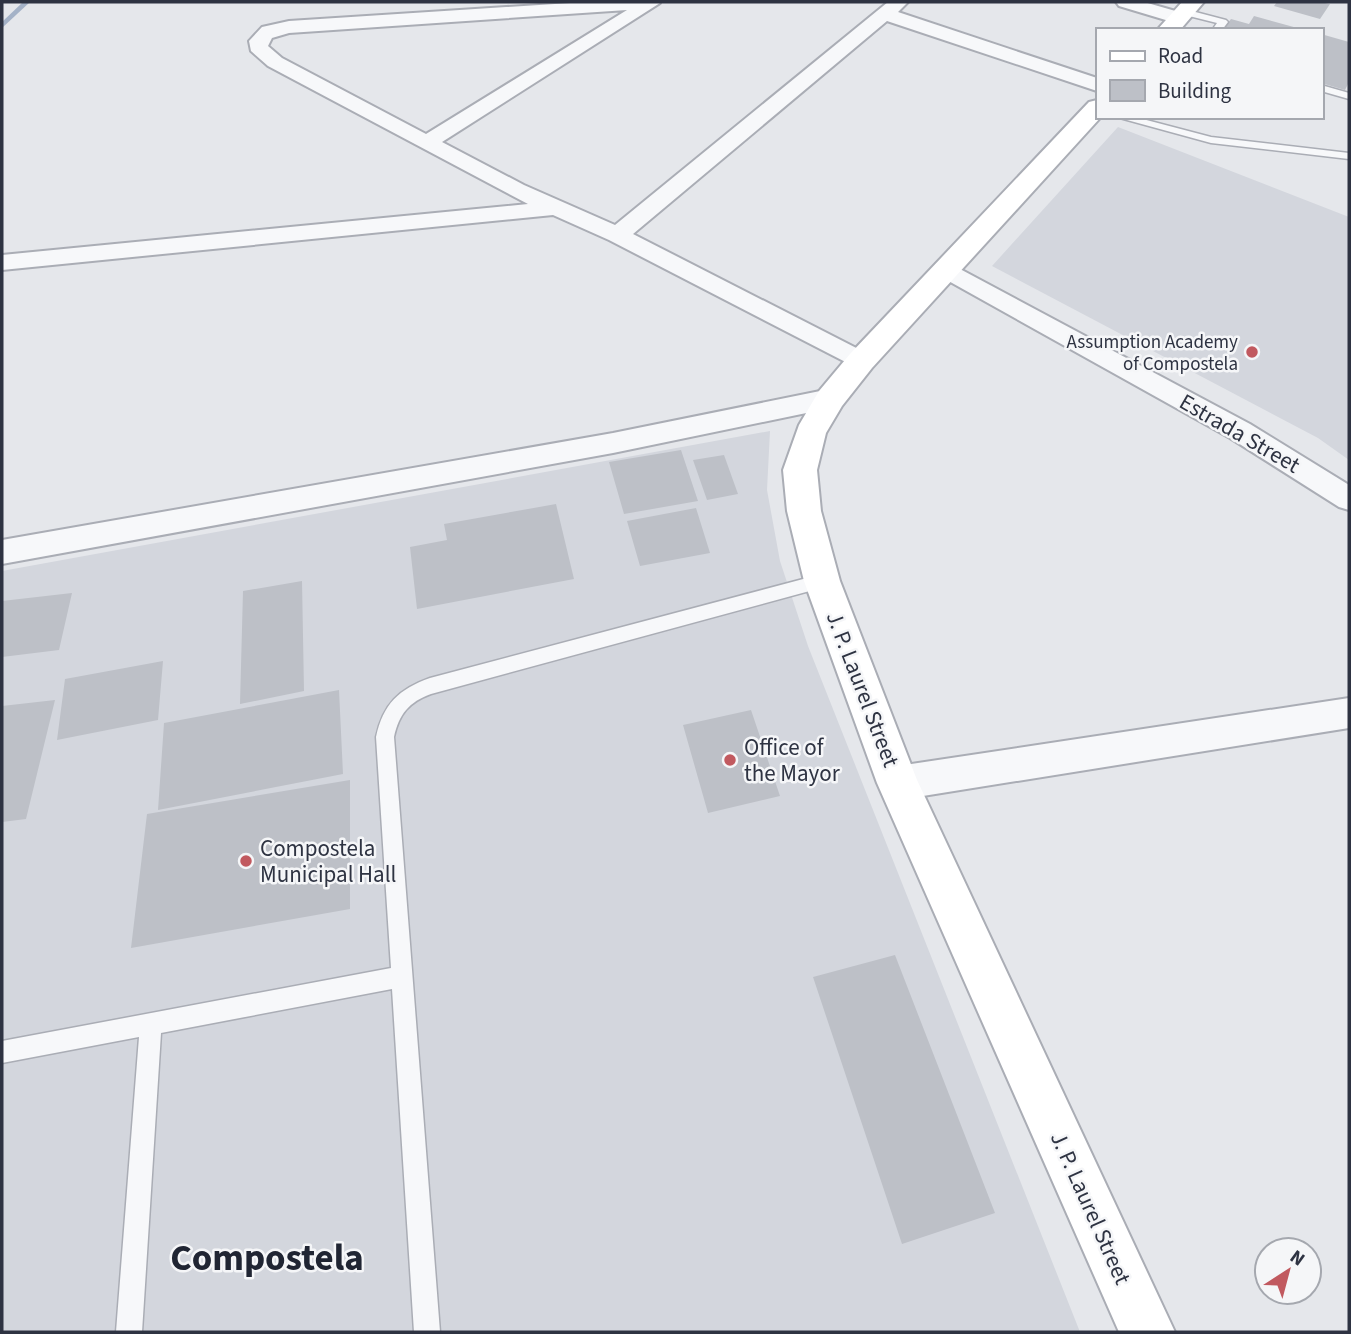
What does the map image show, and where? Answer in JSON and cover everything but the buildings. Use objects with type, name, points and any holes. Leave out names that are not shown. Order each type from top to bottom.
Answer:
[{"type":"street","points":[[427,142],[652,2]]},
{"type":"street","points":[[652,2],[289,27],[261,36],[258,47],[275,62],[427,142],[555,208],[617,235],[861,361]]},
{"type":"street","points":[[1125,2],[1181,15]]},
{"type":"street","points":[[617,235],[892,8],[1096,103]]},
{"type":"street","name":"J. P. Laurel Street","points":[[1096,112],[945,269],[861,361],[830,399],[810,433],[800,470],[804,511],[822,581],[898,783],[1147,1332]]},
{"type":"street","points":[[2,263],[555,208]]},
{"type":"street","name":"Estrada Street","points":[[945,269],[1240,431],[1349,499]]},
{"type":"street","points":[[2,552],[613,443],[830,399]]},
{"type":"street","points":[[898,783],[1349,713]]},
{"type":"lane","points":[[1181,15],[1223,22],[1218,28]]},
{"type":"lane","points":[[1323,89],[1349,96]]},
{"type":"lane","points":[[1144,119],[1212,140],[1349,156]]},
{"type":"lane","points":[[427,1332],[384,737],[388,720],[398,702],[430,686],[822,581]]},
{"type":"lane","points":[[2,1052],[401,977]]},
{"type":"lane","points":[[129,1332],[151,1024]]},
{"type":"shaded area","name":"Assumption Academy of Compostela","points":[[1118,127],[1349,217],[1349,460],[1318,438],[992,266]]},
{"type":"shaded area","points":[[770,431],[767,490],[780,561],[808,646],[1080,1332],[2,1332],[2,571]]},
{"type":"waterway","points":[[2,26],[27,2]]},
{"type":"place","name":"Assumption Academy of Compostela","points":[[1252,352]]},
{"type":"place","name":"Office of the Mayor","points":[[730,760]]},
{"type":"place","name":"Compostela Municipal Hall","points":[[246,861]]},
{"type":"district","name":"Compostela","points":[[267,1257]]}]
